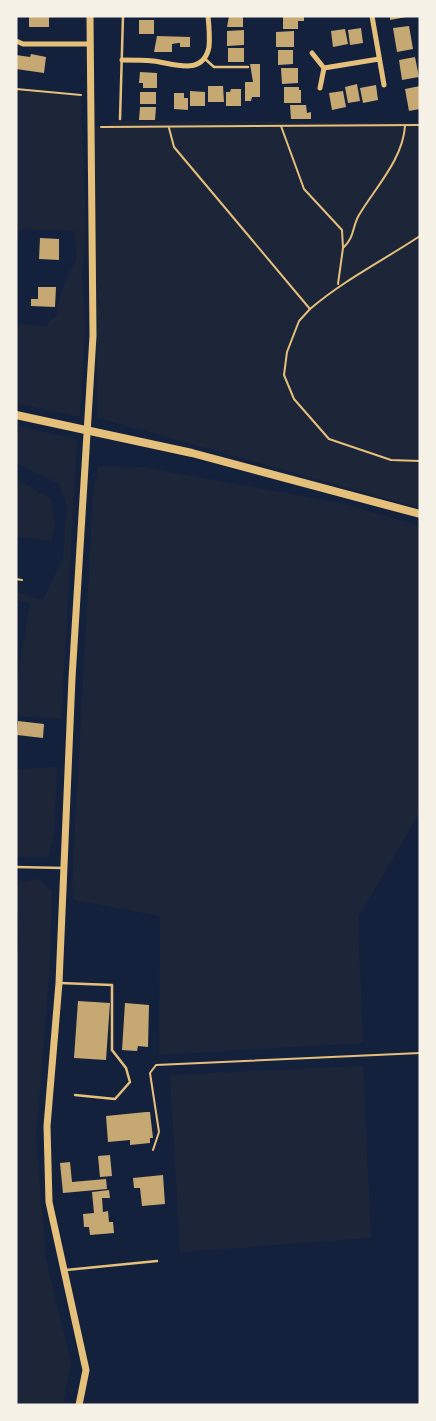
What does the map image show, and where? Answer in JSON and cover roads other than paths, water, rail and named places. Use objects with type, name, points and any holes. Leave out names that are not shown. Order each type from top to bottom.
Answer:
[{"type":"main road","points":[[79,1405],[86,1370],[49,1202],[48,1145],[94,294],[90,16]]},
{"type":"main road","points":[[16,415],[192,453],[420,514]]},
{"type":"street","points":[[122,60],[153,61],[192,67],[204,58],[209,48],[208,16]]},
{"type":"street","points":[[372,16],[384,85]]},
{"type":"street","points":[[16,41],[23,44],[90,44]]},
{"type":"street","points":[[312,53],[324,68],[320,88]]},
{"type":"street","points":[[324,68],[379,59]]},
{"type":"lane","points":[[120,118],[123,16]]},
{"type":"lane","points":[[204,58],[214,67],[248,67]]},
{"type":"lane","points":[[16,867],[63,868]]},
{"type":"lane","points":[[58,983],[112,985],[112,1050],[126,1068],[130,1082],[115,1099],[75,1095]]},
{"type":"lane","points":[[64,1270],[157,1261]]}]
